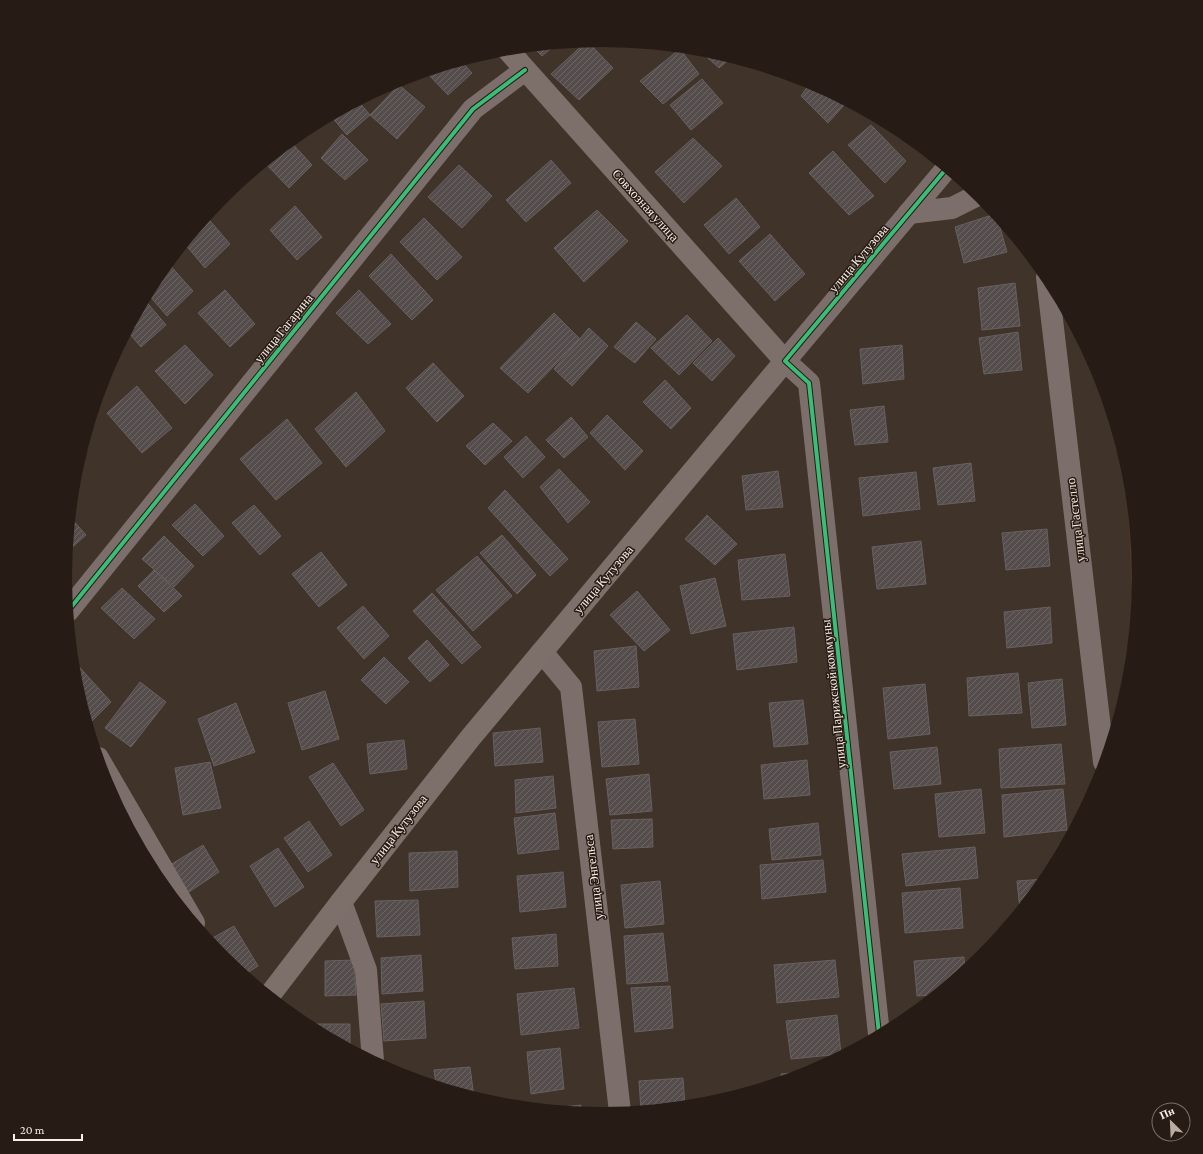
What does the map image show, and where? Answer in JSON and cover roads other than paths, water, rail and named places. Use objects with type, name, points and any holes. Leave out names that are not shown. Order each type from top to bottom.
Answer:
[{"type":"main road","name":"Совхозная улица","points":[[512,55],[785,361]]},
{"type":"main road","name":"улица Кутузова","points":[[272,992],[341,902],[471,738],[785,361]]},
{"type":"street","name":"улица Гагарина","points":[[73,605],[473,109],[525,70]]},
{"type":"street","name":"улица Кутузова","points":[[785,361],[943,173]]},
{"type":"street","points":[[909,213],[952,208],[972,198]]},
{"type":"street","name":"улица Гастелло","points":[[1049,294],[1102,749]]},
{"type":"street","name":"улица Парижской коммуны","points":[[785,361],[809,383],[879,1028]]},
{"type":"street","name":"улица Энгельса","points":[[542,652],[571,687],[619,1106]]},
{"type":"street","points":[[116,789],[179,896]]},
{"type":"street","points":[[341,902],[366,970],[373,1055]]}]
